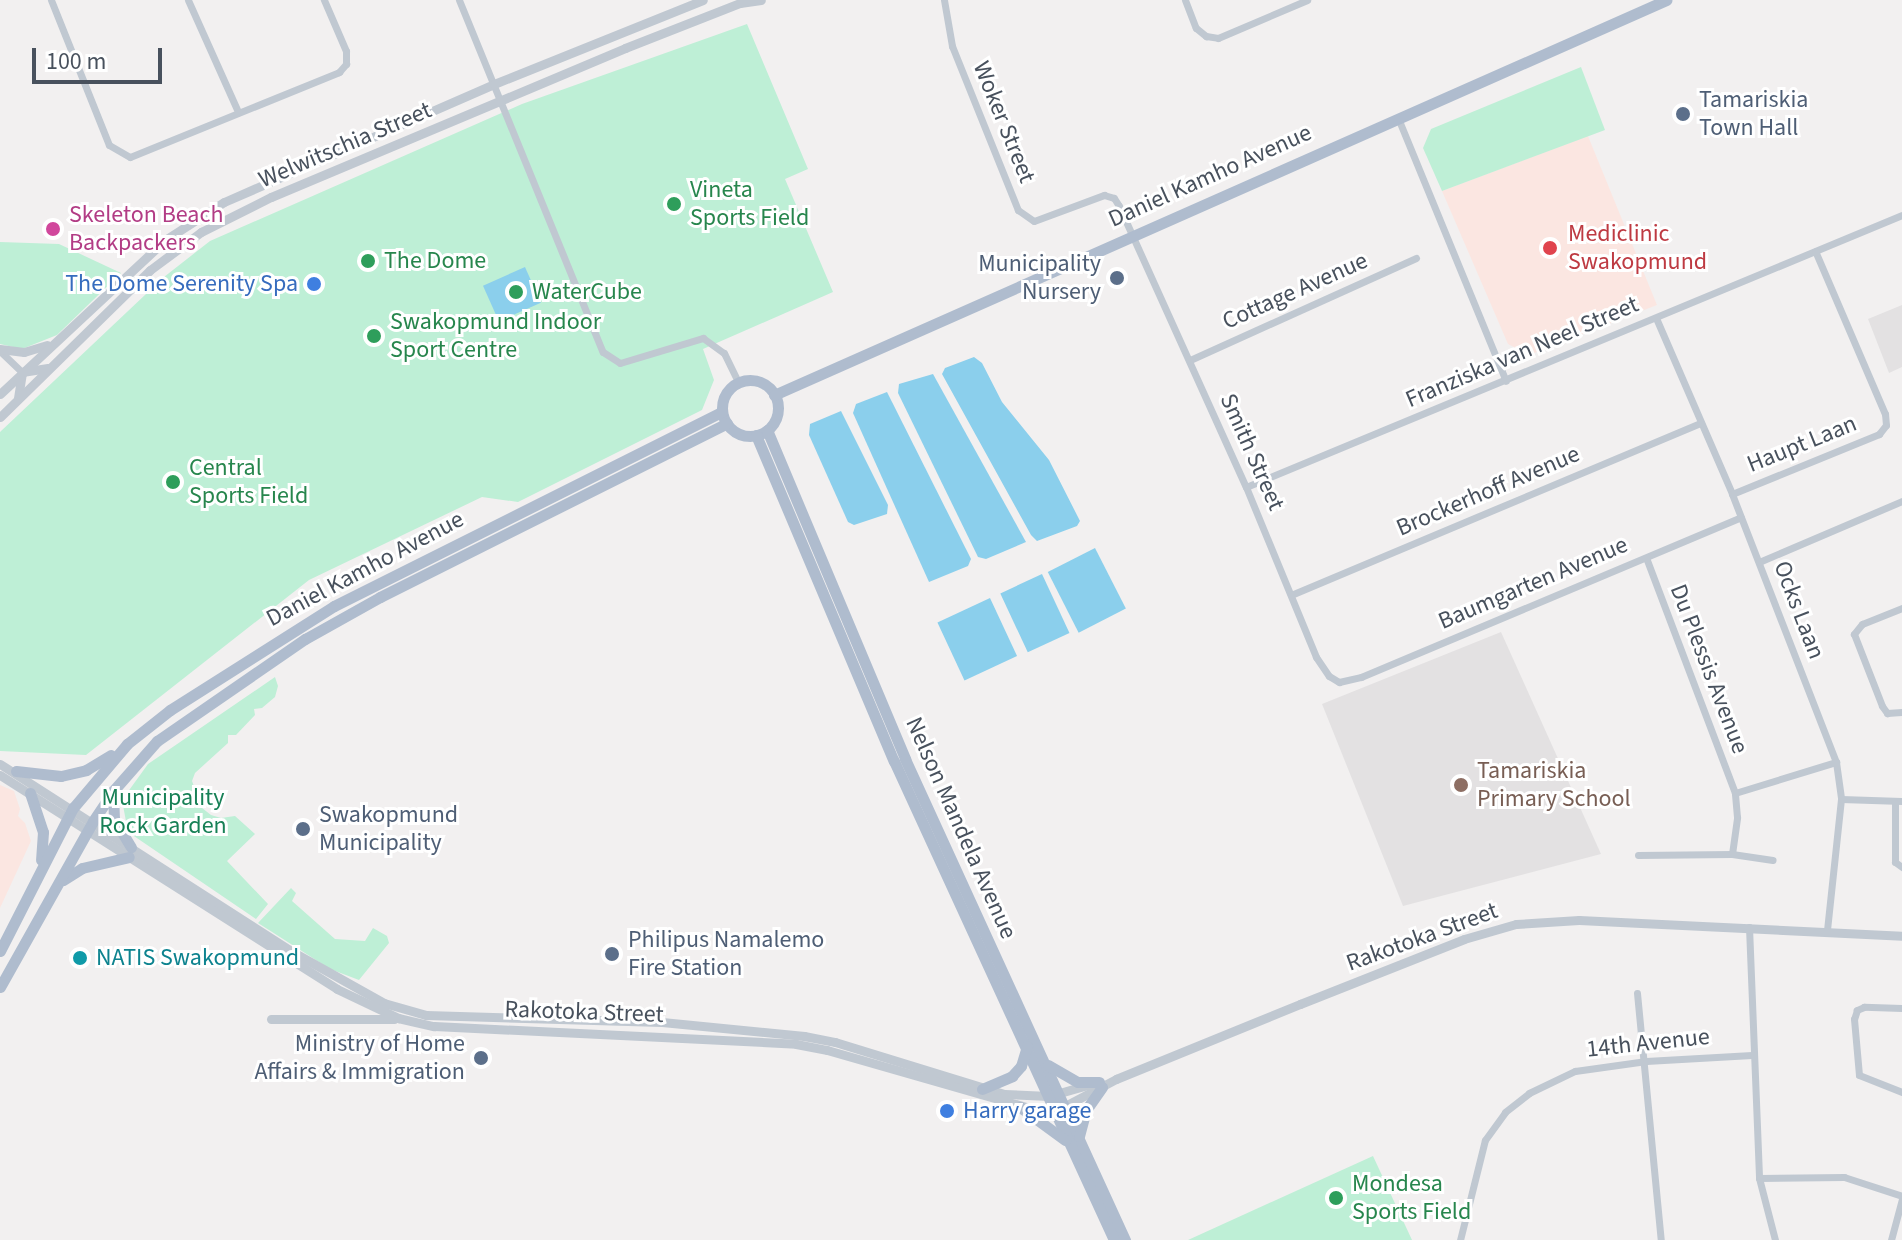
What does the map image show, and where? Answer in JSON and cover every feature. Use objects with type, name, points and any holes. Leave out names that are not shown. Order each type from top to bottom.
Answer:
[{"type":"main road","name":"Daniel Kamho Avenue","points":[[774,395],[1133,233],[1666,0]]},
{"type":"main road","points":[[757,381],[774,395],[777,414],[761,433],[739,434],[724,417],[725,396],[738,382],[757,381]]},
{"type":"main road","name":"Daniel Kamho Avenue","points":[[0,951],[70,813],[127,744],[170,710],[334,606],[724,417]]},
{"type":"main road","name":"Daniel Kamho Avenue","points":[[0,987],[90,826],[113,791],[157,741],[305,639],[458,555],[724,417]]},
{"type":"main road","name":"Nelson Mandela Avenue","points":[[761,433],[894,761],[1027,1046],[1054,1094]]},
{"type":"main road","name":"Nelson Mandela Avenue","points":[[761,433],[905,759],[1045,1062],[1074,1149],[1114,1240]]},
{"type":"main road","points":[[16,771],[40,776],[73,773],[96,765],[127,744]]},
{"type":"main road","points":[[60,882],[82,868],[130,852],[114,819],[113,791]]},
{"type":"main road","points":[[30,793],[44,842],[37,880]]},
{"type":"main road","points":[[982,1089],[1012,1076],[1021,1066],[1027,1046]]},
{"type":"main road","points":[[1045,1062],[1068,1079],[1101,1084],[1086,1110],[1079,1136]]},
{"type":"main road","points":[[1020,1107],[1056,1131],[1074,1149]]},
{"type":"main road","name":"Nelson Mandela Avenue","points":[[1059,1107],[1079,1136],[1125,1240]]},
{"type":"street","points":[[51,0],[109,145],[119,154],[130,157],[339,72],[346,64],[346,51],[324,0]]},
{"type":"street","points":[[188,0],[238,112]]},
{"type":"street","points":[[459,0],[603,352],[620,363],[703,338],[724,353],[738,382]]},
{"type":"street","name":"Welwitschia Street","points":[[0,394],[143,259],[193,220],[265,182],[494,84],[703,0]]},
{"type":"street","name":"Welwitschia Street","points":[[0,417],[150,270],[201,232],[271,197],[625,48],[740,3],[761,0]]},
{"type":"street","name":"Woker Street","points":[[944,0],[952,46],[1018,210],[1034,221],[1043,221],[1109,195],[1119,206],[1133,233]]},
{"type":"street","points":[[1185,0],[1196,28],[1206,36],[1218,38],[1307,0]]},
{"type":"street","points":[[1398,118],[1506,381]]},
{"type":"street","name":"Franziska van Neel Street","points":[[1246,487],[1902,215]]},
{"type":"street","name":"Smith Street","points":[[1133,233],[1246,487],[1316,657],[1329,676],[1339,682]]},
{"type":"street","name":"Haupt Laan","points":[[1732,494],[1879,434],[1886,425],[1885,414],[1815,251]]},
{"type":"street","name":"Cottage Avenue","points":[[1190,360],[1416,258]]},
{"type":"street","name":"Ocks Laan","points":[[1656,318],[1732,494],[1836,762],[1841,799],[1827,931]]},
{"type":"street","points":[[0,350],[24,352],[58,338]]},
{"type":"street","points":[[0,350],[22,372]]},
{"type":"street","points":[[22,372],[48,368]]},
{"type":"street","points":[[17,401],[22,372]]},
{"type":"street","name":"Brockerhoff Avenue","points":[[1291,595],[1700,423]]},
{"type":"street","points":[[1759,562],[1902,501]]},
{"type":"street","name":"Baumgarten Avenue","points":[[1339,682],[1361,677],[1741,517]]},
{"type":"street","name":"Du Plessis Avenue","points":[[1646,558],[1735,793],[1736,838],[1732,854]]},
{"type":"street","points":[[1902,608],[1862,624],[1854,634],[1882,706],[1887,713],[1902,712]]},
{"type":"street","name":"Du Plessis Avenue","points":[[1735,793],[1836,762]]},
{"type":"street","points":[[0,764],[16,771],[70,813]]},
{"type":"street","points":[[0,775],[70,813]]},
{"type":"street","points":[[1841,799],[1898,802],[1895,862],[1902,867]]},
{"type":"street","name":"Rakotoka Street","points":[[70,813],[327,983],[398,1018],[434,1026],[781,1042],[827,1050],[1020,1107],[1059,1107],[1101,1084]]},
{"type":"street","name":"Rakotoka Street","points":[[130,852],[291,951],[384,1003],[436,1016],[662,1022],[804,1036],[835,1042],[982,1089],[1054,1094],[1116,1079],[1464,939],[1505,926],[1579,920],[1902,936]]},
{"type":"street","points":[[1638,855],[1732,854],[1773,860]]},
{"type":"street","points":[[1749,927],[1759,1178],[1775,1240]]},
{"type":"street","points":[[1637,993],[1661,1240]]},
{"type":"street","points":[[1902,1008],[1864,1007],[1857,1010],[1854,1019],[1859,1075],[1902,1092]]},
{"type":"street","points":[[271,1019],[398,1018]]},
{"type":"street","name":"14th Avenue","points":[[1463,1240],[1485,1140],[1505,1112],[1529,1093],[1575,1071],[1646,1061],[1752,1055]]},
{"type":"street","points":[[1759,1178],[1844,1177],[1902,1198],[1891,1240]]},
{"type":"shaded area","name":"Mediclinic Swakopmund","points":[[1588,136],[1657,305],[1529,355],[1508,344],[1442,191]]},
{"type":"shaded area","points":[[1902,305],[1902,367],[1889,373],[1868,319]]},
{"type":"shaded area","name":"Tamariskia Primary School","points":[[1501,632],[1601,854],[1403,906],[1322,704]]},
{"type":"shaded area","points":[[0,785],[14,791],[20,809],[18,816],[25,823],[31,841],[0,908]]},
{"type":"green space","points":[[747,24],[808,169],[785,179],[833,292],[703,349],[714,380],[702,410],[518,502],[482,497],[309,580],[86,755],[0,751],[0,432],[164,277],[210,241],[522,104]]},
{"type":"green space","points":[[1581,67],[1605,130],[1442,191],[1423,148],[1431,129]]},
{"type":"green space","points":[[0,242],[59,244],[121,273],[57,335],[22,349],[0,344]]},
{"type":"green space","name":"Municipality Rock Garden","points":[[275,677],[278,686],[275,697],[262,708],[254,709],[255,715],[236,735],[228,735],[228,743],[195,773],[192,781],[202,808],[221,818],[235,816],[255,834],[227,861],[268,904],[256,919],[128,832],[122,800],[148,764]]},
{"type":"green space","points":[[291,888],[296,893],[292,901],[335,939],[365,941],[373,928],[387,936],[389,943],[359,980],[330,969],[258,923]]},
{"type":"green space","name":"Mondesa Sports Field","points":[[1373,1156],[1412,1240],[1188,1240]]},
{"type":"water","points":[[525,267],[541,303],[499,321],[483,286]]},
{"type":"water","points":[[974,357],[982,363],[1002,402],[1049,460],[1080,521],[1077,526],[1037,541],[1031,535],[942,374],[945,368]]},
{"type":"water","points":[[933,374],[1026,542],[986,559],[978,557],[898,393],[899,384]]},
{"type":"water","points":[[887,392],[971,559],[968,566],[929,582],[853,413],[856,404]]},
{"type":"water","points":[[841,411],[888,505],[887,514],[854,525],[848,522],[809,435],[810,424]]},
{"type":"water","points":[[1095,548],[1126,609],[1079,633],[1048,572]]},
{"type":"water","points":[[1042,574],[1069,633],[1028,652],[1000,593]]},
{"type":"water","points":[[990,598],[1017,656],[964,681],[937,623]]},
{"type":"place","name":"Tamariskia Town Hall","points":[[1683,114]]},
{"type":"place","name":"Vineta Sports Field","points":[[674,204]]},
{"type":"place","name":"Skeleton Beach Backpackers","points":[[53,229]]},
{"type":"place","name":"Mediclinic Swakopmund","points":[[1550,248]]},
{"type":"place","name":"The Dome","points":[[368,261]]},
{"type":"place","name":"Municipality Nursery","points":[[1117,278]]},
{"type":"place","name":"The Dome Serenity Spa","points":[[314,284]]},
{"type":"place","name":"WaterCube","points":[[516,292]]},
{"type":"place","name":"Swakopmund Indoor Sport Centre","points":[[374,336]]},
{"type":"place","name":"Central Sports Field","points":[[173,482]]},
{"type":"place","name":"Tamariskia Primary School","points":[[1461,785]]},
{"type":"place","name":"Swakopmund Municipality","points":[[303,829]]},
{"type":"place","name":"Philipus Namalemo Fire Station","points":[[612,954]]},
{"type":"place","name":"NATIS Swakopmund","points":[[80,958]]},
{"type":"place","name":"Ministry of Home Affairs & Immigration","points":[[481,1058]]},
{"type":"place","name":"Harry garage","points":[[947,1111]]},
{"type":"place","name":"Mondesa Sports Field","points":[[1336,1198]]}]
